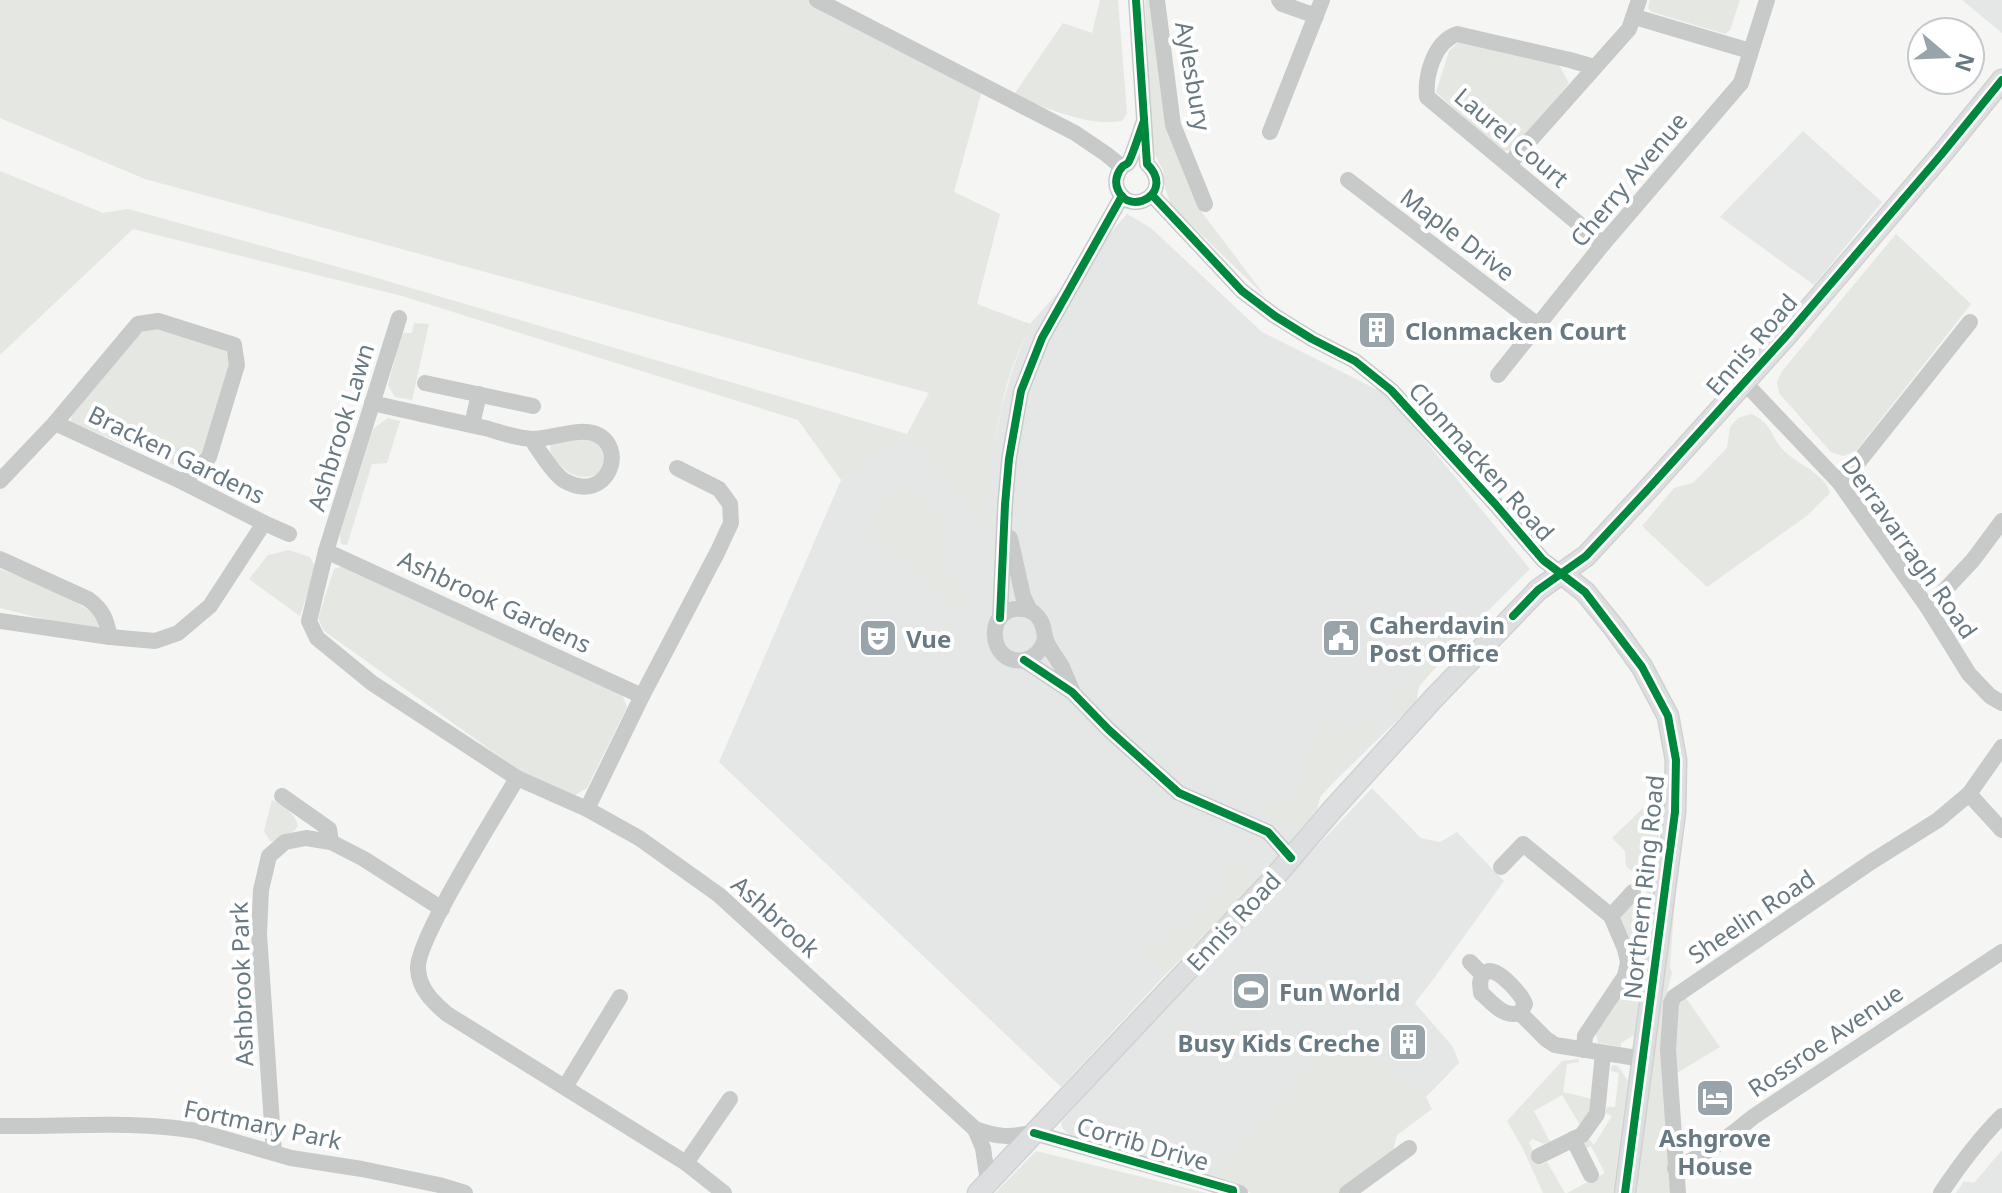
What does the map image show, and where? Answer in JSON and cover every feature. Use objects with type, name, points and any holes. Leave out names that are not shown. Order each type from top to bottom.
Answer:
[{"type":"main road","name":"Ennis Road","points":[[983,1187],[1291,858],[1434,698],[1538,590],[1586,556],[1745,383],[2002,80]]},
{"type":"main road","name":"Northern Ring Road","points":[[1561,573],[1585,592],[1642,667],[1668,716],[1676,760],[1675,812],[1625,1193]]},
{"type":"street","points":[[817,0],[1075,133],[1125,165],[1138,161],[1147,164],[1154,170],[1156,187],[1147,200],[1134,202],[1122,196],[1116,182],[1117,174],[1125,165],[1144,121]]},
{"type":"street","points":[[1136,0],[1147,164]]},
{"type":"street","name":"Aylesbury","points":[[1157,0],[1173,125],[1205,204]]},
{"type":"street","points":[[1270,132],[1319,8],[1282,4],[1279,0]]},
{"type":"street","name":"Cherry Avenue","points":[[1498,375],[1603,244],[1741,83],[1767,0]]},
{"type":"street","points":[[1509,164],[1629,29],[1637,8],[1750,51]]},
{"type":"street","name":"Laurel Court","points":[[1594,67],[1457,34],[1442,43],[1426,84],[1427,97],[1603,244]]},
{"type":"street","points":[[1570,60],[1576,88]]},
{"type":"street","name":"Maple Drive","points":[[1348,180],[1539,326]]},
{"type":"street","name":"Clonmacken Road","points":[[1152,195],[1242,291],[1287,324],[1355,361],[1391,390],[1543,560],[1561,573]]},
{"type":"street","points":[[1000,618],[1005,505],[1012,437],[1021,391],[1042,338],[1122,196]]},
{"type":"street","name":"Ashbrook Lawn","points":[[326,551],[399,318]]},
{"type":"street","points":[[55,423],[138,324],[158,321],[234,345],[237,365],[209,457],[183,482]]},
{"type":"street","points":[[1839,482],[1970,322]]},
{"type":"street","points":[[425,383],[533,406]]},
{"type":"street","name":"Derravarragh Road","points":[[1745,383],[1839,482],[1928,608],[1969,674],[1990,696],[2002,703]]},
{"type":"street","points":[[472,425],[479,394]]},
{"type":"street","points":[[372,403],[531,439],[588,432],[599,435],[609,445],[611,467],[606,477],[595,486],[580,487],[563,480],[531,439]]},
{"type":"street","name":"Bracken Gardens","points":[[0,481],[55,423],[289,534]]},
{"type":"street","points":[[587,809],[731,523],[730,504],[719,489],[677,468]]},
{"type":"street","points":[[1005,505],[1019,581],[1030,611]]},
{"type":"street","points":[[1928,608],[1973,560],[2002,521]]},
{"type":"street","name":"Bracken Gardens","points":[[0,621],[155,641],[178,633],[210,606],[264,523]]},
{"type":"street","name":"Ashbrook Gardens","points":[[326,551],[642,696]]},
{"type":"street","name":"Ashbrook","points":[[326,551],[309,621],[317,638],[372,683],[517,778],[587,809],[639,838],[719,895],[975,1129]]},
{"type":"street","points":[[0,559],[88,599],[99,607],[110,637]]},
{"type":"street","points":[[1072,692],[1062,667],[1045,639],[1044,625],[1040,619],[1030,611],[1018,608],[1000,618],[994,629],[994,637],[996,645],[1007,657],[1024,660],[1072,692],[1179,793],[1268,832],[1291,858]]},
{"type":"street","points":[[1024,660],[1038,652],[1045,639]]},
{"type":"street","name":"Sheelin Road","points":[[1678,1193],[1668,1050],[1674,997],[1871,862],[1938,820],[1969,794],[2002,747]]},
{"type":"street","points":[[517,778],[419,955],[417,969],[426,993],[447,1014],[686,1163],[724,1193]]},
{"type":"street","points":[[1969,794],[2002,830]]},
{"type":"street","points":[[282,796],[329,829],[331,842]]},
{"type":"street","points":[[304,812],[306,838],[331,842],[364,859],[442,909]]},
{"type":"street","name":"Ashbrook Park","points":[[274,1153],[259,934],[261,890],[269,856],[285,842],[306,838]]},
{"type":"street","points":[[1501,867],[1523,844],[1611,916],[1628,962],[1625,976],[1585,1036],[1584,1050]]},
{"type":"street","points":[[1611,916],[1633,892]]},
{"type":"street","name":"Rossroe Avenue","points":[[1675,1168],[1691,1162],[1753,1117],[2002,952]]},
{"type":"street","points":[[1476,968],[1498,973],[1522,996],[1525,1004],[1520,1013],[1512,1015],[1503,1012],[1481,993],[1476,968]]},
{"type":"street","points":[[565,1087],[620,997]]},
{"type":"street","points":[[1520,1013],[1546,1039],[1566,1048],[1643,1059]]},
{"type":"street","points":[[1539,1156],[1582,1135],[1597,1114],[1603,1053]]},
{"type":"street","points":[[686,1163],[730,1099]]},
{"type":"street","points":[[1941,1193],[1968,1155],[2002,1116]]},
{"type":"street","name":"Fortmary Park","points":[[0,1126],[181,1128],[274,1153],[431,1183],[465,1193]]},
{"type":"street","points":[[975,1129],[1008,1138],[1034,1133]]},
{"type":"street","points":[[975,1129],[983,1148],[983,1187]]},
{"type":"street","name":"Corrib Drive","points":[[1034,1133],[1235,1192]]},
{"type":"street","points":[[1573,1139],[1591,1175]]},
{"type":"street","points":[[1347,1193],[1409,1148]]},
{"type":"shaded area","points":[[0,0],[816,0],[981,94],[954,192],[1000,214],[977,304],[1030,324],[1011,371],[1001,408],[985,524],[907,434],[929,393],[145,179],[0,118]]},
{"type":"shaded area","points":[[1100,0],[1118,0],[1127,113],[1122,121],[1081,119],[1013,96],[1063,23],[1092,33]]},
{"type":"shaded area","points":[[1145,0],[1151,0],[1168,126],[1200,210],[1266,297],[1171,205],[1163,170],[1151,148]]},
{"type":"shaded area","points":[[1650,0],[1740,0],[1730,30],[1725,34],[1652,12],[1648,8]]},
{"type":"shaded area","points":[[1962,0],[2002,0],[2002,33],[1986,20],[1986,16],[1981,16]]},
{"type":"shaded area","points":[[1459,42],[1559,65],[1569,83],[1514,150],[1501,151],[1436,92],[1449,51]]},
{"type":"shaded area","points":[[1803,131],[1882,202],[1814,285],[1720,217]]},
{"type":"shaded area","points":[[0,171],[103,213],[128,209],[360,273],[907,434],[841,480],[798,420],[402,296],[133,229],[0,355]]},
{"type":"shaded area","points":[[1127,214],[1151,228],[1262,332],[1382,392],[1530,569],[1419,686],[1416,702],[1320,797],[1317,809],[1269,867],[1061,1087],[719,762],[841,480],[907,434],[985,523],[991,461],[1001,409],[1030,324]]},
{"type":"shaded area","points":[[1896,234],[1971,304],[1856,451],[1843,456],[1831,452],[1779,393],[1777,382],[1782,371]]},
{"type":"shaded area","points":[[414,323],[429,324],[412,400],[395,397],[388,385],[402,333],[412,333]]},
{"type":"shaded area","points":[[152,328],[225,349],[231,364],[202,452],[182,468],[71,422],[72,409],[140,332]]},
{"type":"shaded area","points":[[1751,414],[1766,424],[1786,452],[1827,485],[1830,493],[1808,515],[1707,587],[1642,526],[1674,488],[1693,483],[1727,448],[1730,427],[1738,418]]},
{"type":"shaded area","points":[[388,418],[400,421],[387,463],[372,464],[347,545],[341,544],[340,534],[373,429]]},
{"type":"shaded area","points":[[576,438],[598,439],[606,456],[601,473],[584,477],[572,474],[550,454],[551,443]]},
{"type":"shaded area","points":[[902,488],[924,498],[950,531],[941,552],[943,561],[965,595],[960,618],[865,526],[879,503]]},
{"type":"shaded area","points":[[289,550],[310,557],[316,568],[300,616],[249,579],[268,555]]},
{"type":"shaded area","points":[[343,566],[622,694],[627,707],[587,788],[575,795],[523,773],[324,631],[318,618],[334,569]]},
{"type":"shaded area","points":[[0,569],[70,599],[94,615],[100,623],[95,630],[86,630],[0,608]]},
{"type":"shaded area","points":[[1466,620],[1472,627],[1419,686],[1416,702],[1408,710],[1397,709],[1391,703],[1397,691],[1414,678]]},
{"type":"shaded area","points":[[1321,711],[1345,732],[1365,712],[1377,731],[1368,745],[1360,745],[1334,774],[1331,785],[1320,797],[1317,809],[1304,824],[1292,825],[1261,816],[1263,801],[1281,805],[1285,797],[1293,800]]},
{"type":"shaded area","points":[[1665,787],[1634,1035],[1621,1043],[1621,1047],[1598,1043],[1596,1034],[1601,1021],[1621,992],[1621,916],[1631,903],[1644,897],[1647,891],[1647,884],[1626,866],[1625,851],[1612,838]]},
{"type":"shaded area","points":[[1372,788],[1421,838],[1440,842],[1457,832],[1504,881],[1415,1003],[1453,1047],[1459,1063],[1426,1097],[1338,1035],[1212,1177],[1070,1135],[1063,1129],[1063,1120],[1164,1008]]},
{"type":"shaded area","points":[[272,800],[288,810],[298,826],[290,834],[271,842],[264,831]]},
{"type":"shaded area","points":[[1228,859],[1259,878],[1165,975],[1140,949],[1144,944],[1152,948],[1177,922],[1185,925],[1223,884]]},
{"type":"shaded area","points":[[1677,870],[1672,973],[1662,1012],[1661,1049],[1672,1193],[1637,1193]]},
{"type":"shaded area","points":[[1686,998],[1720,1047],[1675,1074],[1677,1006]]},
{"type":"shaded area","points":[[1338,1034],[1426,1097],[1432,1109],[1397,1135],[1392,1156],[1339,1193],[1251,1193],[1212,1177]]},
{"type":"shaded area","points":[[1579,1059],[1579,1062],[1567,1064],[1563,1092],[1593,1099],[1592,1113],[1580,1125],[1562,1095],[1534,1111],[1550,1142],[1544,1144],[1532,1139],[1529,1143],[1541,1165],[1547,1162],[1565,1193],[1543,1193],[1507,1121],[1562,1061]]},
{"type":"shaded area","points":[[1614,1065],[1628,1081],[1613,1193],[1567,1193],[1605,1173],[1591,1146],[1582,1150],[1588,1138],[1594,1145],[1612,1116],[1605,1113],[1607,1107],[1615,1107],[1619,1073],[1611,1071]]},
{"type":"shaded area","points":[[2002,1150],[2002,1193],[1956,1193],[1964,1181],[1974,1183]]},
{"type":"shaded area","points":[[1036,1151],[1207,1193],[995,1193]]},
{"type":"cycle path","points":[[1136,0],[1147,164],[1155,174],[1156,184],[1148,198],[1132,202],[1118,190],[1116,180],[1121,168],[1130,160],[1144,121]]},
{"type":"cycle path","points":[[1513,616],[1538,590],[1586,556],[1650,487],[1787,335],[2002,80]]},
{"type":"cycle path","points":[[1152,195],[1242,291],[1312,339],[1355,361],[1391,390],[1543,560],[1585,592],[1642,667],[1668,716],[1676,760],[1675,812],[1625,1193]]},
{"type":"cycle path","points":[[1000,618],[1009,459],[1021,391],[1042,338],[1122,196]]},
{"type":"cycle path","points":[[1024,660],[1072,692],[1179,793],[1268,832],[1291,858]]},
{"type":"cycle path","points":[[1034,1133],[1233,1190],[1233,1193]]},
{"type":"place","name":"Clonmacken Court","points":[[1377,330]]},
{"type":"place","name":"Vue","points":[[878,638]]},
{"type":"place","name":"Caherdavin Post Office","points":[[1341,638]]},
{"type":"place","name":"Fun World","points":[[1251,991]]},
{"type":"place","name":"Busy Kids Creche","points":[[1408,1042]]},
{"type":"place","name":"Ashgrove House","points":[[1715,1098]]}]
